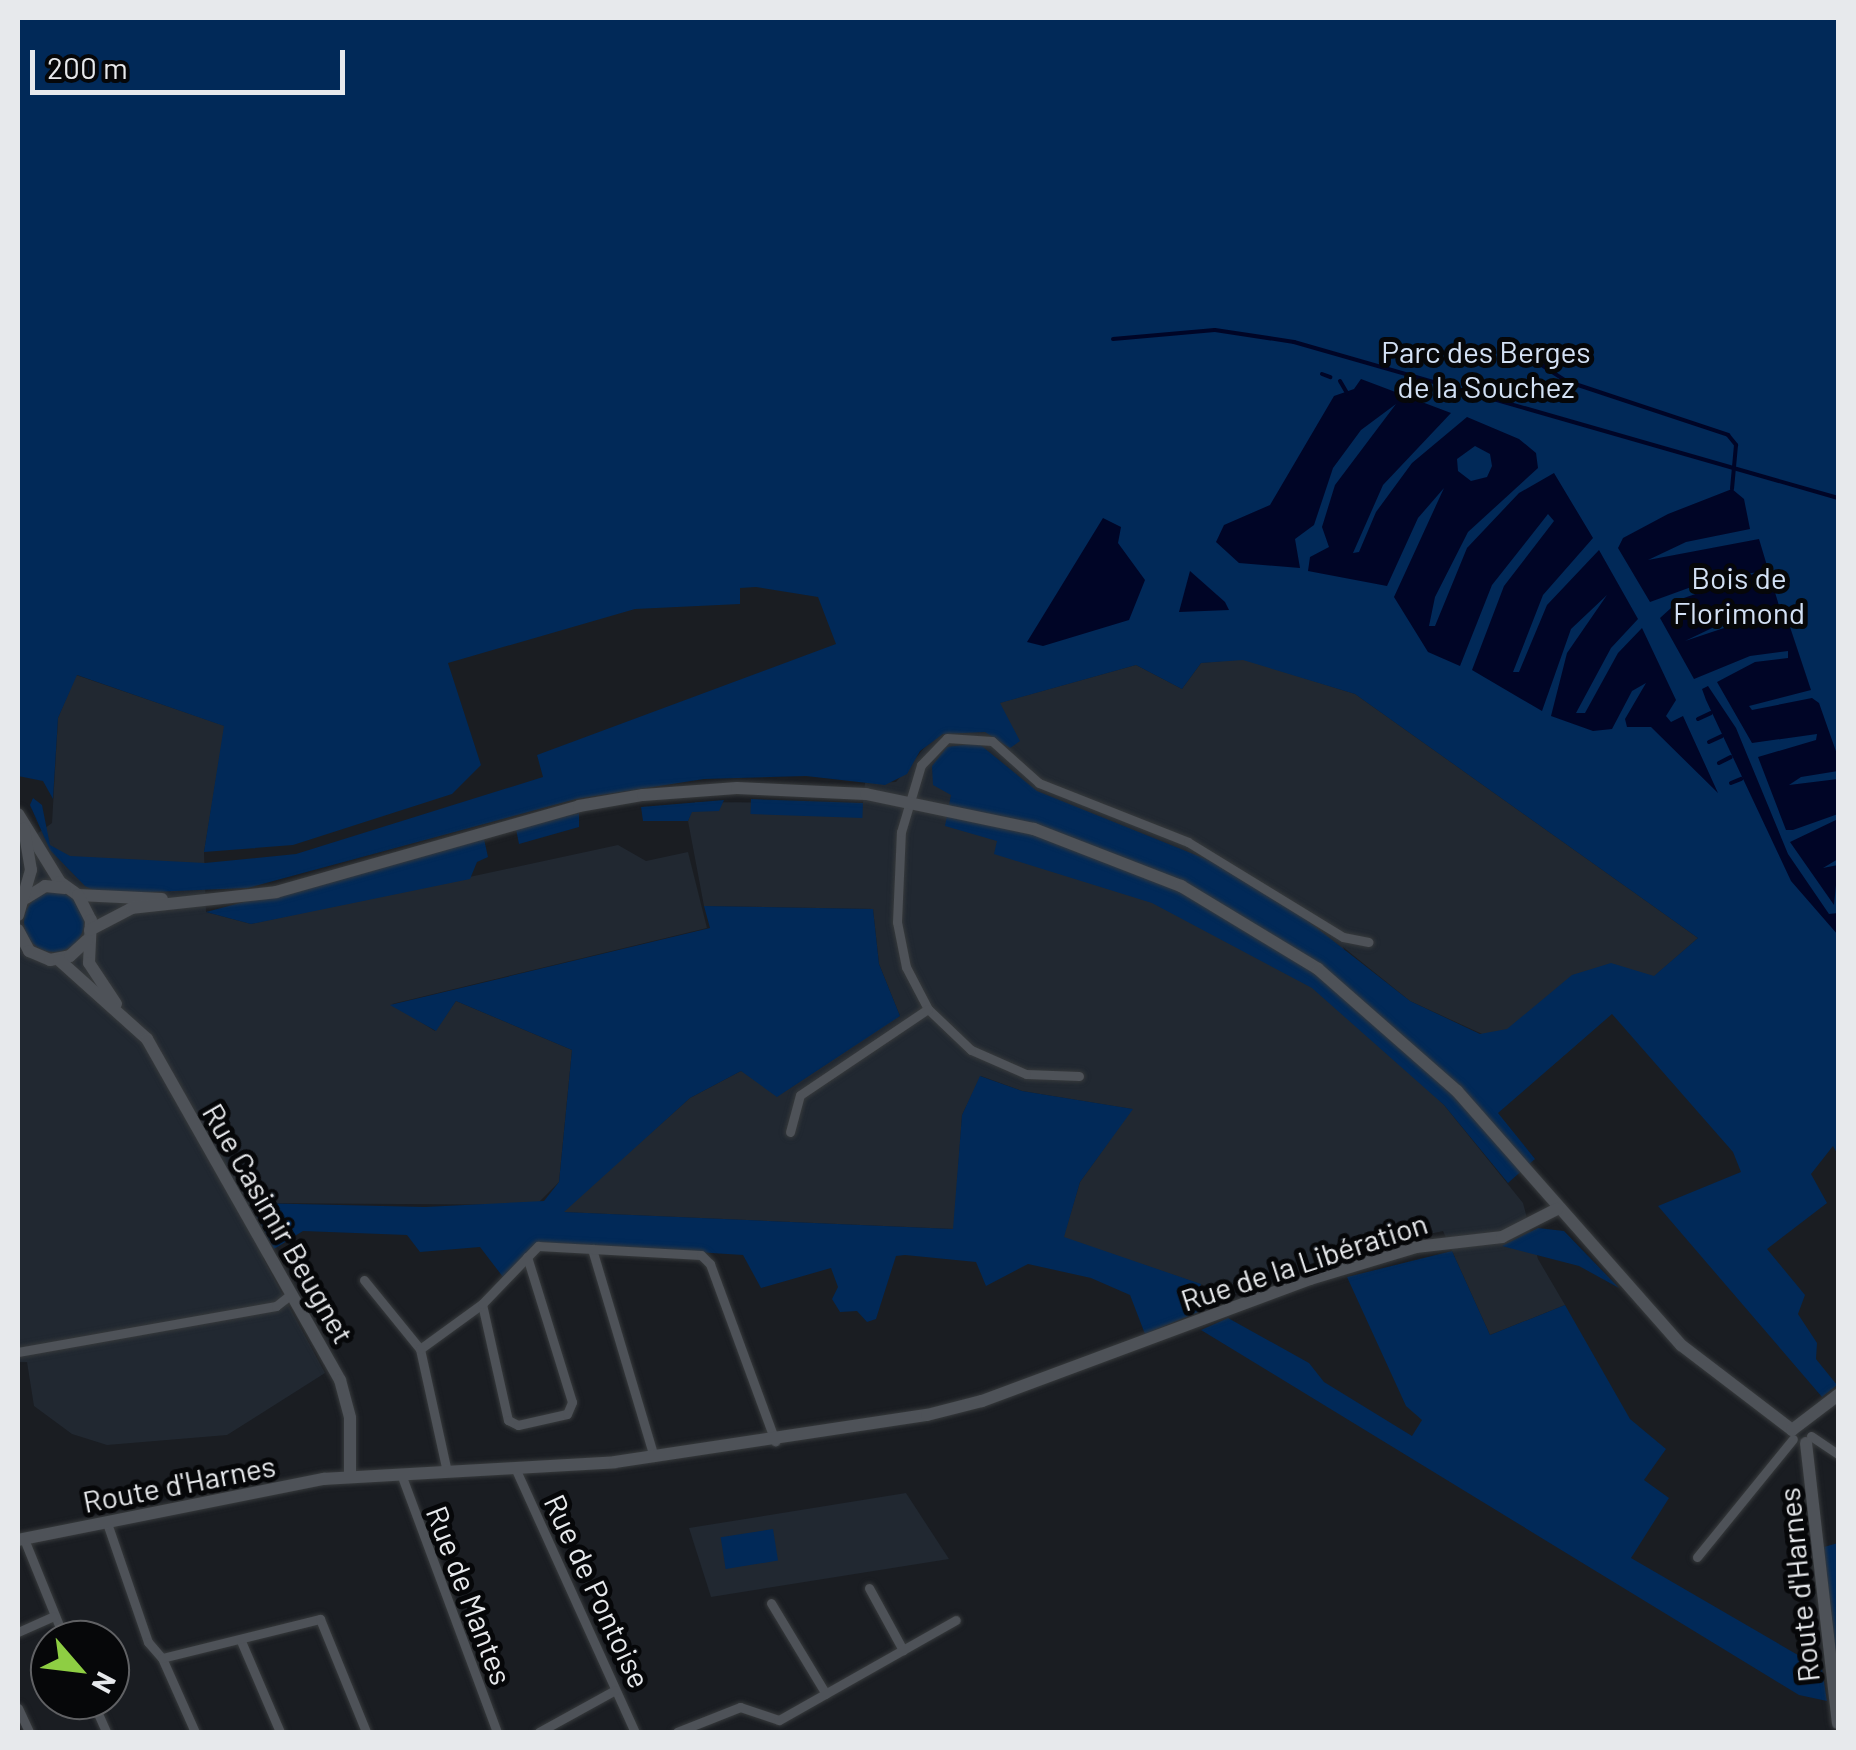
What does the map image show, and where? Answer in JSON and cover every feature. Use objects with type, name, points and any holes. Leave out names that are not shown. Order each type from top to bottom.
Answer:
[{"type":"main road","points":[[59,960],[88,935],[132,908],[276,892],[511,824],[643,795],[782,788],[909,800],[1088,846],[1181,886],[1274,938],[1418,1052],[1681,1345],[1801,1435],[1838,1396]]},
{"type":"main road","points":[[21,821],[89,911],[89,963],[121,1010]]},
{"type":"main road","points":[[18,914],[26,898],[31,870],[21,821]]},
{"type":"main road","points":[[26,898],[45,886],[174,902]]},
{"type":"main road","points":[[18,930],[34,954],[59,960],[121,1010]]},
{"type":"main road","name":"Rue Casimir Beugnet","points":[[121,1010],[149,1043],[340,1380],[351,1425],[350,1476]]},
{"type":"main road","name":"Rue de la Libération","points":[[654,1457],[870,1426],[982,1401],[1310,1279],[1416,1247],[1502,1236],[1557,1209]]},
{"type":"main road","name":"Route d'Harnes","points":[[1801,1435],[1838,1723]]},
{"type":"main road","name":"Route d'Harnes","points":[[21,1539],[350,1476],[516,1470],[654,1457]]},
{"type":"street","points":[[1079,1076],[1026,1074],[994,1063],[950,1034],[928,1008],[898,940],[901,832],[909,800],[934,746],[983,736],[1039,783],[1188,842],[1344,936],[1370,942]]},
{"type":"street","points":[[18,958],[34,954]]},
{"type":"street","points":[[790,1132],[800,1095],[928,1008]]},
{"type":"street","points":[[420,1348],[482,1304],[538,1246],[707,1258],[775,1441]]},
{"type":"street","points":[[592,1249],[654,1457]]},
{"type":"street","points":[[482,1304],[511,1423],[571,1410],[534,1266],[526,1257]]},
{"type":"street","points":[[364,1280],[420,1348],[447,1472]]},
{"type":"street","points":[[18,1352],[276,1306],[290,1294]]},
{"type":"street","points":[[1697,1557],[1801,1435],[1838,1454]]},
{"type":"street","name":"Rue de Pontoise","points":[[516,1470],[635,1732]]},
{"type":"street","name":"Rue de Mantes","points":[[401,1474],[496,1732]]},
{"type":"street","points":[[107,1523],[148,1642],[162,1658],[195,1732]]},
{"type":"street","points":[[21,1539],[56,1620]]},
{"type":"street","points":[[869,1588],[903,1650]]},
{"type":"street","points":[[770,1603],[826,1694]]},
{"type":"street","points":[[18,1632],[54,1616]]},
{"type":"street","points":[[162,1658],[320,1619],[366,1732]]},
{"type":"street","points":[[677,1732],[740,1706],[779,1720],[956,1620]]},
{"type":"street","points":[[241,1641],[280,1732]]},
{"type":"street","points":[[539,1732],[616,1690]]},
{"type":"street","points":[[18,1708],[29,1732]]},
{"type":"shaded area","points":[[1361,379],[1451,413],[1383,485],[1353,553],[1359,552],[1376,512],[1412,463],[1467,417],[1519,439],[1536,453],[1538,468],[1468,532],[1435,597],[1429,626],[1435,626],[1467,548],[1519,493],[1554,473],[1593,538],[1543,595],[1513,672],[1519,672],[1547,605],[1599,550],[1638,619],[1611,648],[1576,713],[1585,713],[1618,653],[1642,628],[1676,700],[1666,716],[1671,722],[1683,716],[1718,793],[1651,727],[1627,727],[1625,719],[1646,683],[1632,691],[1612,729],[1593,731],[1551,716],[1567,653],[1607,595],[1571,629],[1542,711],[1472,670],[1504,586],[1554,521],[1548,514],[1492,585],[1460,666],[1428,652],[1394,597],[1444,488],[1418,518],[1387,586],[1308,571],[1310,557],[1329,547],[1322,527],[1335,485],[1396,404],[1361,430],[1333,468],[1314,525],[1295,539],[1300,568],[1239,563],[1216,542],[1224,525],[1270,505],[1334,396],[1354,389]],"holes":[[[1475,446],[1490,454],[1492,466],[1487,477],[1471,481],[1458,471],[1457,459]]]},
{"type":"shaded area","points":[[1732,489],[1744,499],[1750,529],[1686,542],[1648,560],[1759,539],[1780,609],[1735,617],[1685,641],[1739,623],[1787,618],[1811,690],[1749,706],[1752,710],[1812,698],[1819,703],[1838,757],[1838,771],[1801,777],[1789,785],[1838,779],[1838,814],[1793,830],[1786,830],[1758,757],[1816,740],[1817,734],[1752,743],[1717,682],[1755,662],[1788,658],[1788,651],[1750,656],[1694,679],[1660,618],[1681,599],[1759,572],[1716,578],[1650,602],[1618,548],[1623,538],[1668,514]]},
{"type":"shaded area","points":[[1103,518],[1121,527],[1118,543],[1145,580],[1129,620],[1043,646],[1027,642]]},
{"type":"shaded area","points":[[1190,571],[1225,602],[1229,610],[1179,612]]},
{"type":"shaded area","points":[[1243,659],[1355,694],[1698,938],[1552,1066],[1410,1001],[1343,947],[1392,1054],[1444,1105],[1523,1203],[1538,1259],[1565,1305],[1490,1335],[1443,1231],[1369,1247],[1233,1295],[1063,1238],[1080,1182],[1132,1109],[1022,1091],[981,1076],[962,1115],[954,1229],[562,1212],[690,1098],[741,1071],[752,1076],[900,1016],[879,964],[873,909],[704,906],[688,821],[695,802],[863,803],[865,783],[896,782],[929,742],[999,703],[1136,665],[1182,689],[1201,663]]},
{"type":"shaded area","points":[[76,675],[225,726],[204,852],[206,912],[251,924],[618,845],[646,861],[688,852],[707,928],[392,1004],[435,1031],[456,1001],[572,1050],[559,1182],[536,1205],[250,1203],[274,1249],[263,1258],[325,1373],[227,1435],[107,1445],[72,1434],[34,1406],[27,1362],[18,1362],[18,848],[52,823],[58,718]]},
{"type":"shaded area","points":[[1708,686],[1736,728],[1788,854],[1829,914],[1838,913],[1838,935],[1791,881],[1706,700],[1702,689]]},
{"type":"shaded area","points":[[1838,819],[1838,859],[1823,868],[1838,865],[1834,905],[1790,842]]},
{"type":"shaded area","points":[[906,1493],[949,1559],[711,1597],[689,1528]]},
{"type":"green space","name":"Parc des Berges de la Souchez","points":[[20,18],[1838,18],[1838,1155],[1833,1146],[1811,1174],[1827,1203],[1767,1249],[1805,1295],[1798,1314],[1817,1343],[1816,1359],[1837,1385],[1822,1397],[1658,1206],[1741,1172],[1733,1152],[1612,1014],[1498,1113],[1535,1159],[1508,1183],[1444,1105],[1312,988],[1152,903],[994,854],[997,841],[945,826],[951,795],[933,785],[932,766],[947,747],[978,743],[1037,791],[1218,864],[1304,918],[1410,1001],[1480,1034],[1507,1029],[1572,975],[1611,963],[1654,976],[1698,938],[1355,694],[1243,660],[1201,663],[1182,689],[1136,665],[1000,703],[1020,741],[1010,748],[985,732],[943,734],[920,751],[907,774],[885,785],[806,776],[704,779],[576,799],[248,888],[101,894],[85,886],[50,850],[30,805],[33,798],[42,805],[50,845],[70,856],[205,863],[296,854],[543,777],[537,755],[836,644],[818,597],[756,587],[740,588],[740,604],[635,609],[448,663],[481,765],[452,794],[293,845],[204,852],[224,726],[77,675],[58,718],[53,799],[43,781],[18,776]]},
{"type":"green space","points":[[751,799],[863,803],[862,818],[750,814]]},
{"type":"green space","points":[[724,800],[719,811],[692,812],[688,821],[643,821],[641,807]]},
{"type":"green space","points":[[579,813],[579,827],[519,844],[516,829]]},
{"type":"green space","points":[[484,839],[488,857],[477,862],[470,879],[251,924],[206,912]]},
{"type":"green space","points":[[54,892],[75,901],[84,922],[75,943],[54,952],[33,943],[24,922],[33,901]]},
{"type":"green space","points":[[704,906],[873,909],[879,964],[900,1016],[777,1097],[741,1071],[690,1098],[564,1212],[953,1229],[962,1115],[980,1076],[1022,1091],[1133,1109],[1080,1182],[1064,1237],[1201,1284],[1198,1292],[1213,1306],[1145,1334],[1130,1295],[1091,1278],[1028,1264],[986,1286],[976,1262],[905,1255],[896,1256],[876,1319],[867,1322],[857,1311],[840,1312],[832,1299],[838,1287],[831,1268],[761,1288],[743,1255],[539,1242],[503,1277],[480,1247],[420,1252],[407,1235],[303,1231],[274,1249],[250,1203],[425,1207],[544,1201],[559,1182],[572,1050],[456,1001],[436,1031],[390,1005],[710,928]]},
{"type":"green space","points":[[1538,1228],[1564,1231],[1619,1288],[1579,1266],[1502,1246]]},
{"type":"green space","points":[[1452,1251],[1490,1335],[1565,1305],[1630,1419],[1666,1449],[1644,1480],[1669,1498],[1631,1558],[1822,1669],[1827,1701],[1799,1695],[1201,1330],[1228,1318],[1309,1363],[1324,1382],[1412,1436],[1422,1420],[1406,1406],[1347,1277]]},
{"type":"green space","points":[[773,1529],[778,1561],[726,1569],[721,1537]]},
{"type":"green space","points":[[1838,1543],[1838,1674],[1824,1547]]},
{"type":"waterway","points":[[1113,339],[1215,330],[1294,342],[1838,498]]},
{"type":"waterway","points":[[1514,347],[1566,381],[1728,435],[1736,445],[1732,489]]},
{"type":"waterway","points":[[1322,374],[1330,377]]},
{"type":"waterway","points":[[1340,381],[1347,393]]},
{"type":"waterway","points":[[1698,719],[1711,713]]},
{"type":"waterway","points":[[1709,742],[1722,736]]},
{"type":"waterway","points":[[1719,763],[1731,757]]},
{"type":"waterway","points":[[1731,783],[1741,779]]},
{"type":"park label","name":"Bois de Florimond","points":[[1739,594]]}]
